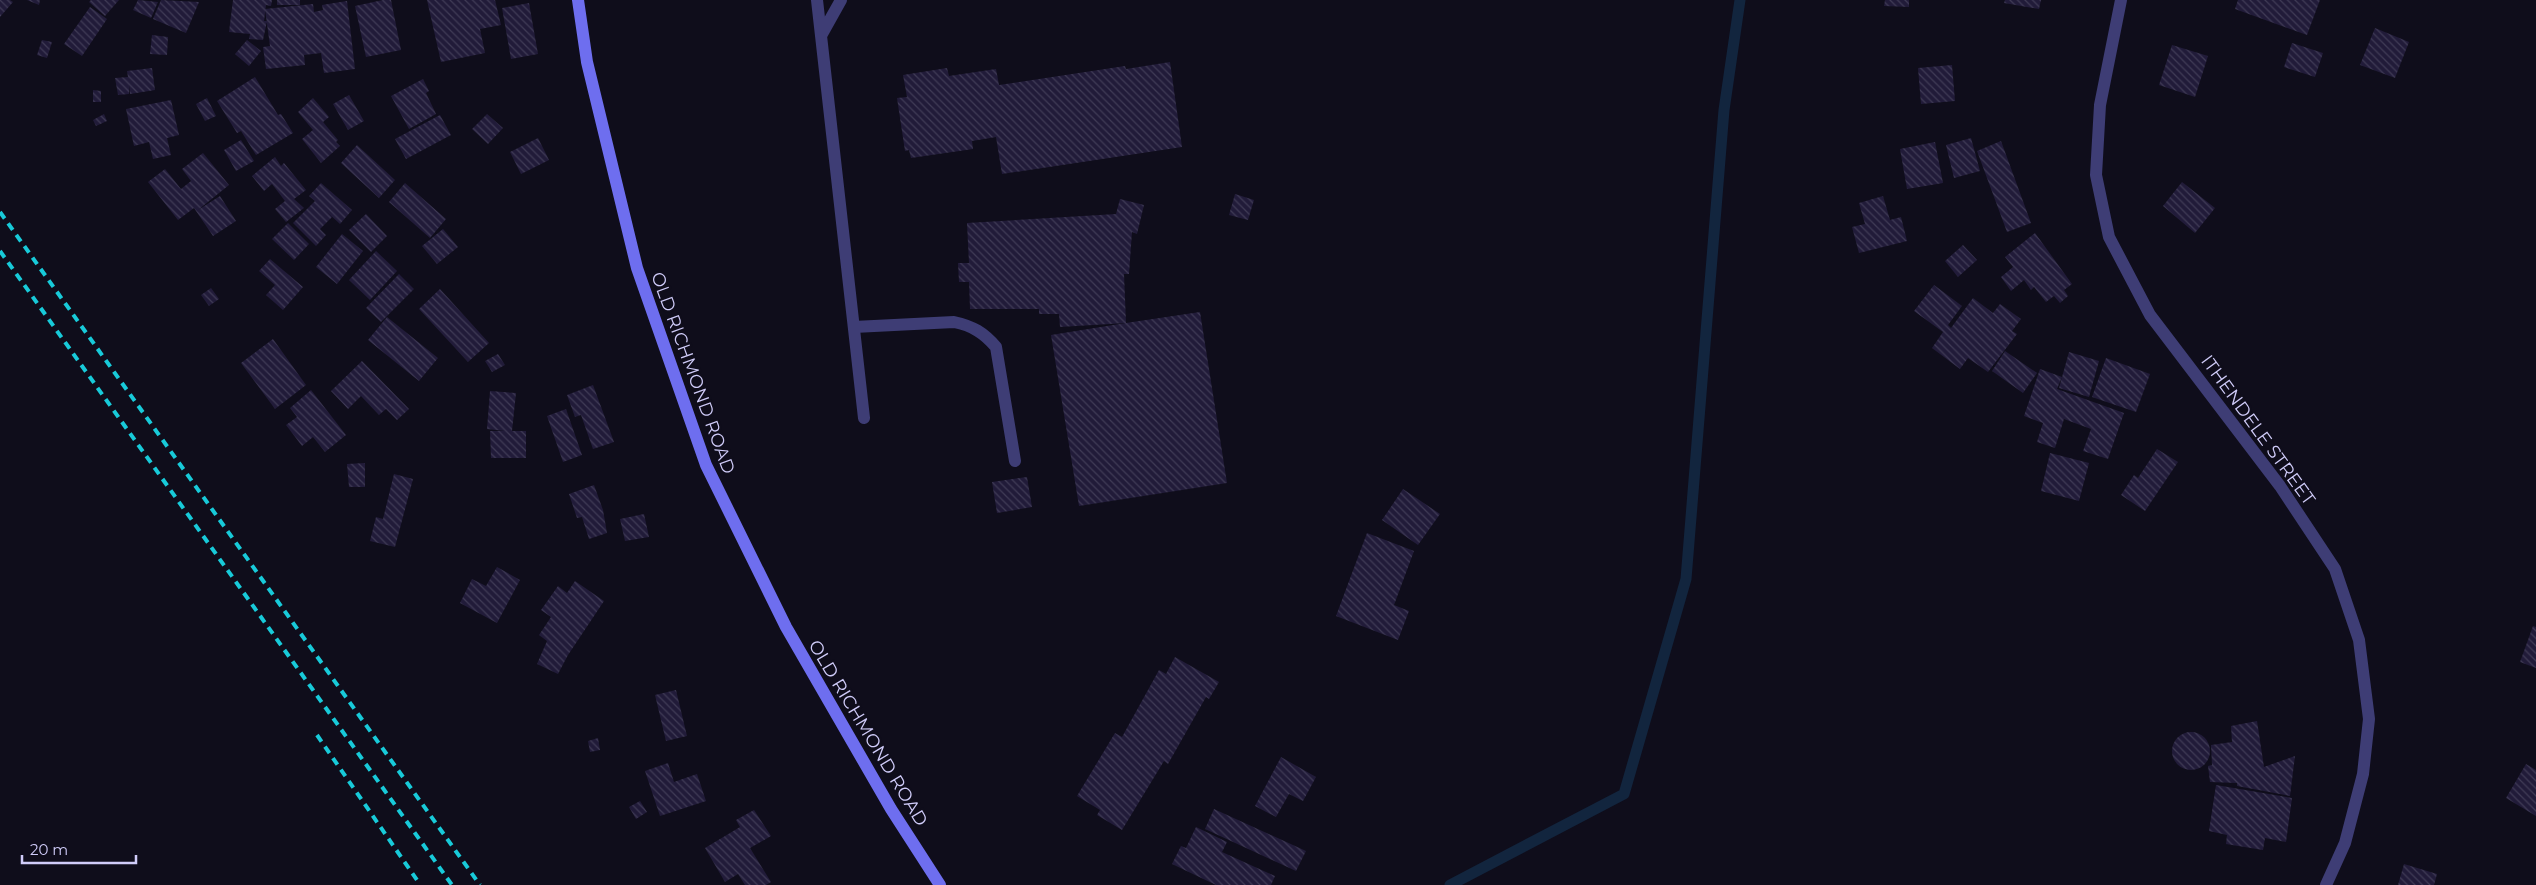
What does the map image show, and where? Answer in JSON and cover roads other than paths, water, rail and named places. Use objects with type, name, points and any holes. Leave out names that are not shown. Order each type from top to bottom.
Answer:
[{"type":"street","name":"OLD RICHMOND ROAD","points":[[578,0],[587,62],[637,268],[706,466],[786,628],[891,809],[940,885]]},
{"type":"street","points":[[817,0],[864,418]]},
{"type":"street","points":[[822,34],[840,0]]},
{"type":"street","name":"ITHENDELE STREET","points":[[2121,0],[2100,105],[2097,155],[2096,175],[2109,237],[2150,315],[2280,486],[2335,569],[2359,640],[2370,718],[2363,774],[2345,843],[2326,885]]},
{"type":"street","points":[[854,327],[954,322],[969,325],[985,334],[996,347],[1015,460]]},
{"type":"waterway","points":[[1450,885],[1624,794],[1686,579],[1724,110],[1740,0]]},
{"type":"railway","points":[[0,212],[480,885]]},
{"type":"railway","points":[[0,251],[452,885]]},
{"type":"railway","points":[[317,735],[417,880]]}]
